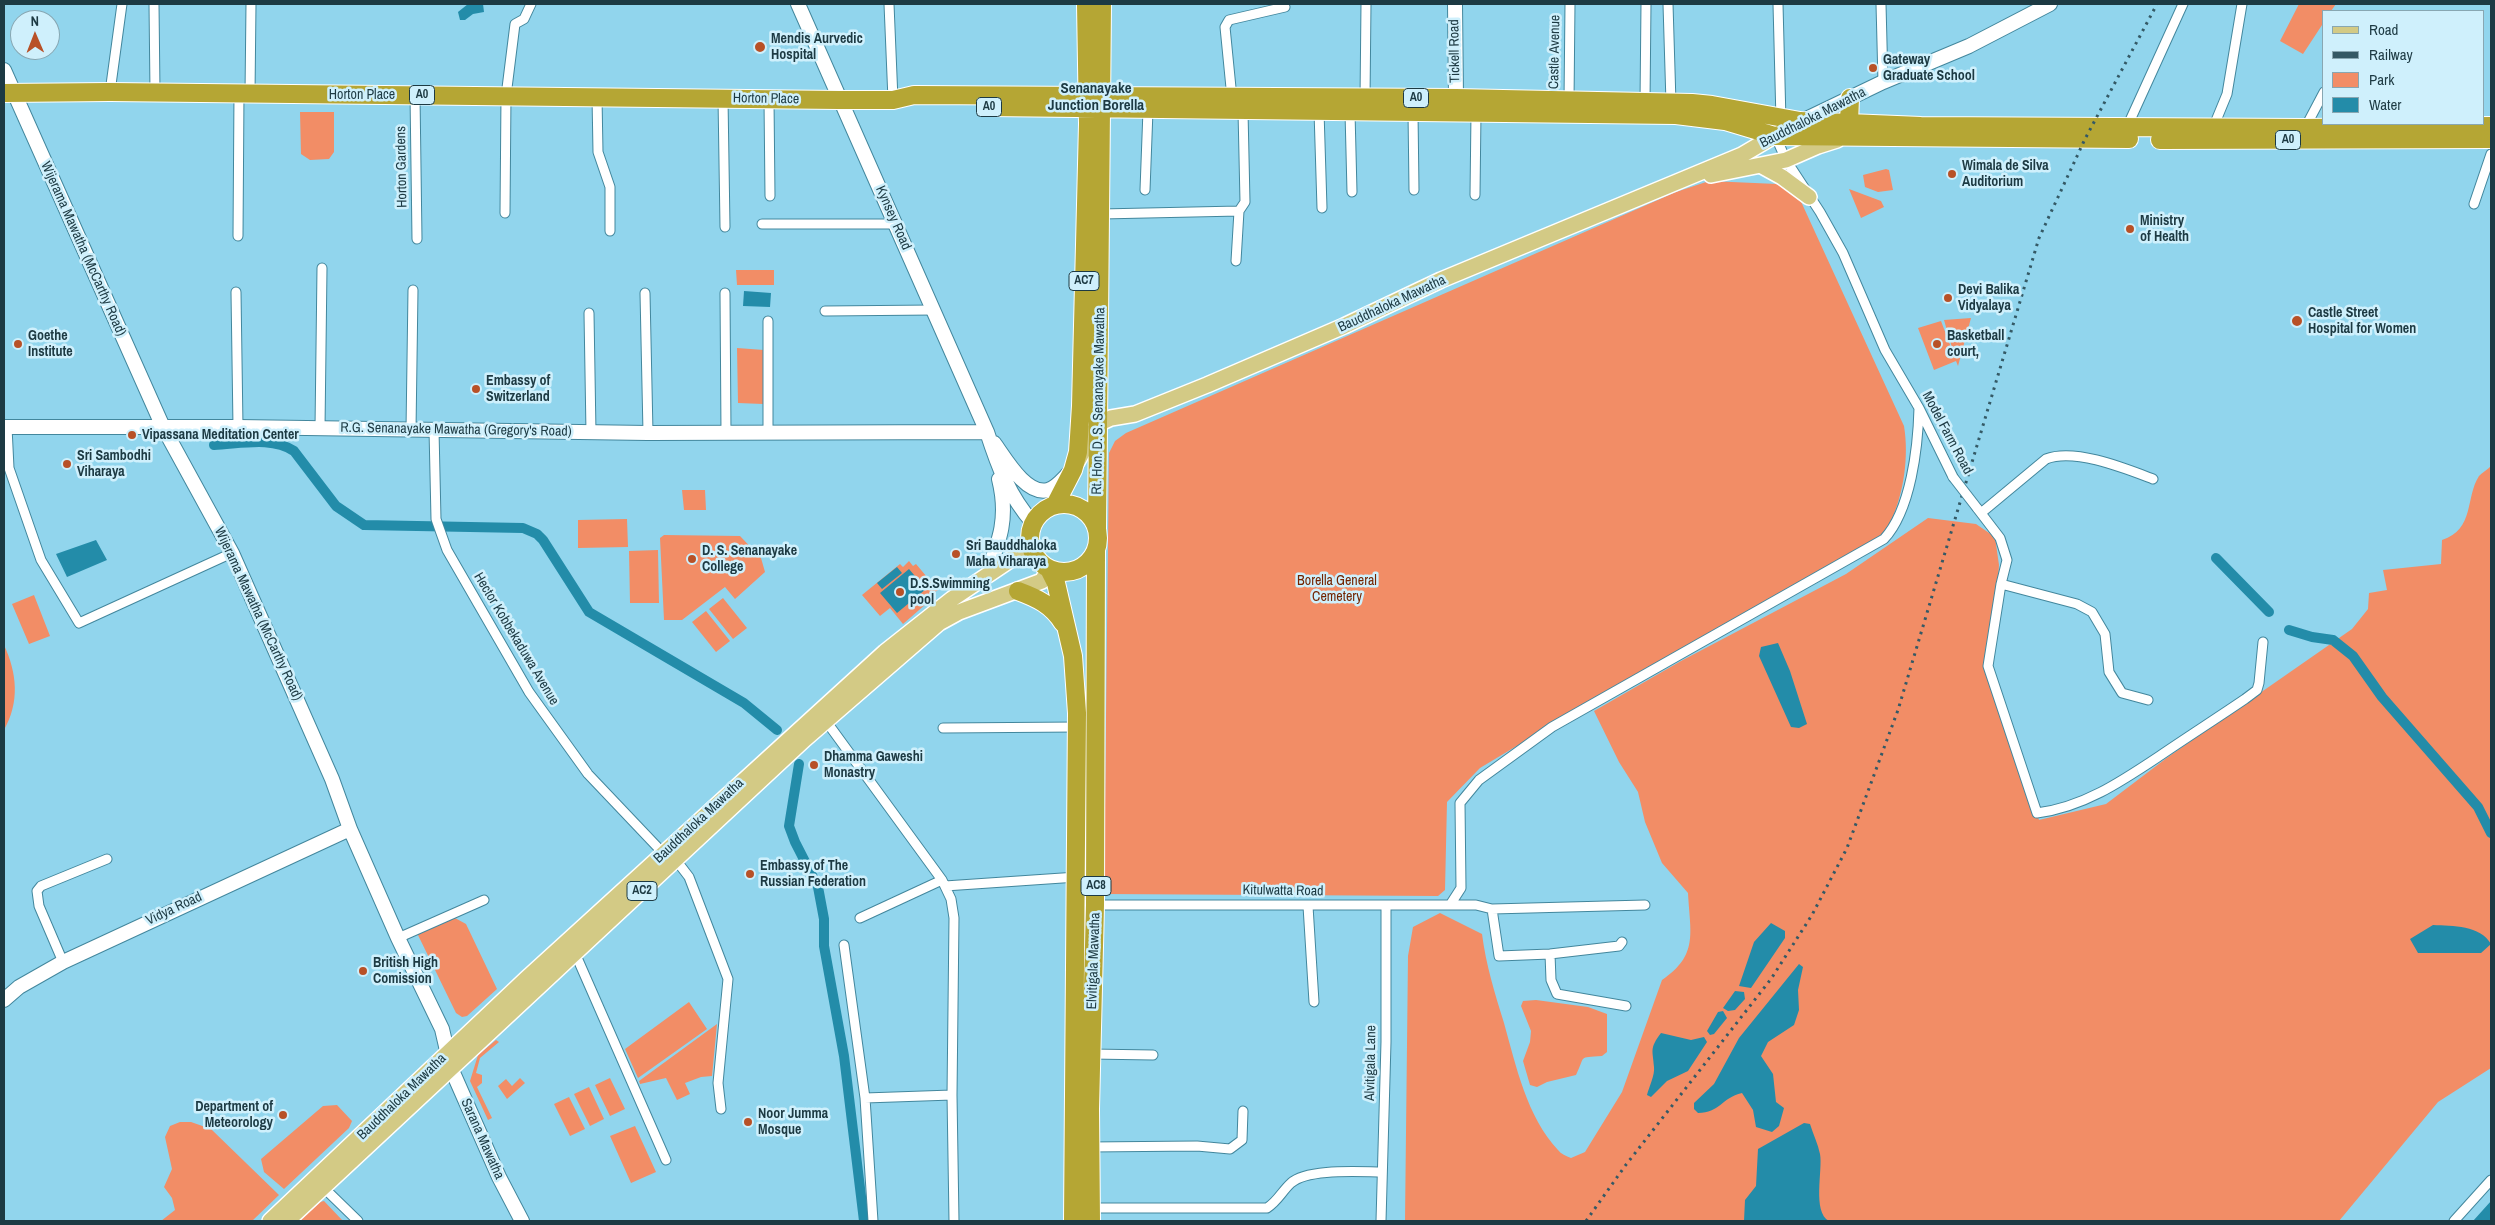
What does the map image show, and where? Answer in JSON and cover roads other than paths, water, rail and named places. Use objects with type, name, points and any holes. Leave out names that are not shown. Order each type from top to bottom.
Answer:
[{"type":"highway","name":"Rt. Hon. D. S. Senanayake Mawatha","points":[[1086,4],[1101,214],[1097,529]]},
{"type":"highway","name":"Rt. Hon. D. S. Senanayake Mawatha","points":[[1055,505],[1073,470],[1078,452],[1094,103],[1102,4]]},
{"type":"highway","name":"Horton Place","points":[[8,93],[155,92],[839,100]]},
{"type":"highway","name":"A0","points":[[1094,103],[1148,110],[1364,99],[1456,98],[1645,102],[1712,105],[1849,130],[2375,141],[2491,139]]},
{"type":"highway","points":[[1849,130],[1850,98]]},
{"type":"highway","name":"A0","points":[[839,100],[893,100],[913,106],[1094,103],[1238,104],[1350,112],[1701,117],[1725,121],[1775,136],[1849,130],[2491,126]]},
{"type":"highway","points":[[1066,504],[1081,509],[1093,519],[1097,529],[1096,550],[1091,560],[1077,569],[1060,572],[1049,569],[1036,557],[1031,532],[1039,515],[1055,505],[1066,504]]},
{"type":"highway","name":"Elvitigala Mawatha","points":[[1091,1215],[1091,1054],[1096,905],[1096,550]]},
{"type":"highway","name":"Elvitigala Mawatha","points":[[1049,569],[1056,583],[1064,625],[1073,656],[1078,728],[1073,1221]]},
{"type":"highway","points":[[1018,591],[1039,599],[1056,612],[1064,625]]},
{"type":"main road","name":"Bauddhaloka Mawatha","points":[[1098,424],[1111,418],[1135,414],[1207,385],[1344,326],[1441,280],[1685,180],[1742,155],[1800,121]]},
{"type":"main road","name":"Bauddhaloka Mawatha","points":[[1685,180],[1786,160],[1849,130]]},
{"type":"main road","points":[[1762,166],[1782,177],[1809,197]]},
{"type":"main road","points":[[1073,470],[1098,424]]},
{"type":"main road","name":"Bauddhaloka Mawatha","points":[[270,1221],[449,1061],[670,857],[885,652],[952,599],[985,579],[1026,550],[1031,532]]},
{"type":"main road","name":"Bauddhaloka Mawatha","points":[[287,1221],[449,1061],[575,953],[670,857],[939,623],[959,612],[1042,581],[1049,569]]},
{"type":"street","points":[[110,92],[122,4]]},
{"type":"street","points":[[154,4],[155,92]]},
{"type":"street","points":[[238,236],[244,93],[251,4]]},
{"type":"street","points":[[505,213],[506,96],[515,24],[524,19],[531,4]]},
{"type":"street","name":"Kynsey Road","points":[[798,4],[839,100],[934,310],[986,432],[999,468],[1031,532]]},
{"type":"street","points":[[889,4],[893,100]]},
{"type":"street","points":[[1364,99],[1366,4]]},
{"type":"street","name":"Tickell Road","points":[[1455,4],[1456,98]]},
{"type":"street","name":"Castle Avenue","points":[[1569,101],[1570,4]]},
{"type":"street","points":[[1645,102],[1646,4]]},
{"type":"street","points":[[1668,4],[1671,103]]},
{"type":"street","points":[[1775,136],[1782,118],[1778,4]]},
{"type":"street","points":[[1881,4],[1884,82]]},
{"type":"street","name":"Bauddhaloka Mawatha","points":[[1800,121],[1884,82],[1969,46],[2050,4]]},
{"type":"street","points":[[2126,127],[2183,4]]},
{"type":"street","points":[[2213,128],[2227,94],[2242,4]]},
{"type":"street","points":[[1236,261],[1242,208],[1238,104],[1225,27],[1229,20],[1285,7]]},
{"type":"street","name":"Wijerama Mawatha (McCarthy Road)","points":[[4,70],[8,93],[163,427],[232,553],[332,779],[350,829],[398,938],[442,1029],[449,1061]]},
{"type":"street","name":"Horton Gardens","points":[[415,95],[417,239]]},
{"type":"street","points":[[2305,128],[2322,96]]},
{"type":"street","points":[[597,97],[598,152],[610,187],[610,232]]},
{"type":"street","points":[[723,98],[725,227]]},
{"type":"street","points":[[768,100],[770,196]]},
{"type":"street","points":[[1145,190],[1148,110]]},
{"type":"street","points":[[1319,111],[1322,208]]},
{"type":"street","points":[[1350,112],[1352,192]]},
{"type":"street","points":[[1413,112],[1414,190]]},
{"type":"street","points":[[1475,195],[1476,113]]},
{"type":"street","name":"Model Farm Road","points":[[1775,136],[1786,160],[1843,253],[1886,350],[1919,408],[1953,478],[2000,538],[2007,560],[2001,584],[1988,666],[2036,813],[2054,811],[2082,802],[2120,782],[2257,690],[2263,642]]},
{"type":"street","points":[[2474,204],[2491,154]]},
{"type":"street","points":[[1101,214],[1242,208]]},
{"type":"street","points":[[762,224],[896,224]]},
{"type":"street","points":[[320,428],[322,268]]},
{"type":"street","points":[[411,430],[413,290]]},
{"type":"street","points":[[236,292],[238,427]]},
{"type":"street","points":[[645,293],[648,433]]},
{"type":"street","points":[[725,293],[726,433]]},
{"type":"street","points":[[825,311],[934,310]]},
{"type":"street","points":[[589,313],[591,433]]},
{"type":"street","points":[[768,321],[768,432]]},
{"type":"street","points":[[1450,905],[1461,888],[1460,803],[1479,780],[1552,727],[1884,539],[1894,528],[1900,516],[1914,462],[1919,408]]},
{"type":"street","points":[[6,427],[10,468],[41,560],[79,623],[232,553]]},
{"type":"street","name":"R.G. Senanayake Mawatha (Gregory's Road)","points":[[6,427],[238,427],[591,433],[986,432]]},
{"type":"street","name":"Hector Kobbekaduwa Avenue","points":[[434,430],[436,519],[447,550],[529,692],[588,774],[689,877],[728,979],[718,1083],[721,1110]]},
{"type":"street","points":[[985,579],[1004,521],[1001,487],[986,432]]},
{"type":"street","name":"Kynsey Road","points":[[986,432],[1026,486],[1055,505]]},
{"type":"street","points":[[1979,510],[2046,459],[2058,454],[2116,466],[2153,479]]},
{"type":"street","points":[[1026,486],[1045,491],[1050,490],[1073,470]]},
{"type":"street","points":[[2001,584],[2077,604],[2092,612],[2105,634],[2109,672],[2122,693],[2148,700]]},
{"type":"street","points":[[826,721],[944,883],[954,918],[952,1095],[954,1221]]},
{"type":"street","points":[[943,728],[1078,728]]},
{"type":"street","name":"Vidya Road","points":[[4,1000],[19,987],[63,962],[350,829]]},
{"type":"street","points":[[63,962],[39,906],[36,891],[41,886],[106,859]]},
{"type":"street","points":[[860,918],[944,883],[1077,876]]},
{"type":"street","points":[[398,938],[484,900]]},
{"type":"street","name":"Kitulwatta Road","points":[[1096,905],[1476,905],[1492,909],[1645,905]]},
{"type":"street","points":[[1308,906],[1314,1002]]},
{"type":"street","name":"Alvitigala Lane","points":[[1381,1221],[1386,1042],[1386,906]]},
{"type":"street","points":[[1492,909],[1498,956],[1550,954],[1619,946],[1622,942]]},
{"type":"street","points":[[844,945],[865,1098],[873,1221]]},
{"type":"street","points":[[575,953],[666,1160]]},
{"type":"street","points":[[1550,954],[1551,980],[1557,994],[1626,1006]]},
{"type":"street","points":[[1091,1054],[1153,1055]]},
{"type":"street","name":"Sarana Mawatha","points":[[449,1061],[499,1177],[522,1221]]},
{"type":"street","points":[[865,1098],[952,1095]]},
{"type":"street","points":[[1090,1146],[1197,1146],[1230,1149],[1242,1140],[1243,1112]]},
{"type":"street","points":[[1091,1215],[1267,1208],[1277,1201],[1291,1182],[1302,1176],[1343,1172],[1382,1172]]},
{"type":"street","points":[[2454,1221],[2491,1180]]},
{"type":"street","points":[[323,1187],[358,1221]]},
{"type":"water","points":[[468,4],[483,4],[484,12],[473,14],[465,20],[460,20],[458,12]]},
{"type":"water","points":[[744,291],[771,293],[770,307],[743,306]]},
{"type":"water","points":[[96,540],[107,560],[67,577],[56,554]]},
{"type":"water","points":[[897,567],[902,573],[882,589],[877,583]]},
{"type":"water","points":[[909,569],[926,589],[897,613],[880,593]]},
{"type":"water","points":[[1778,643],[1790,671],[1807,724],[1799,728],[1791,727],[1759,656],[1761,647]]},
{"type":"water","points":[[1771,923],[1785,931],[1785,938],[1751,988],[1739,986],[1754,942]]},
{"type":"water","points":[[2433,925],[2457,926],[2473,930],[2480,933],[2491,944],[2481,953],[2418,953],[2410,939]]},
{"type":"water","points":[[1799,964],[1803,967],[1798,990],[1799,1010],[1794,1025],[1768,1042],[1761,1056],[1773,1074],[1776,1102],[1784,1108],[1779,1126],[1772,1132],[1756,1127],[1753,1110],[1742,1093],[1729,1098],[1711,1111],[1698,1113],[1694,1109],[1694,1103],[1714,1084],[1739,1038]]},
{"type":"water","points":[[1735,991],[1744,992],[1745,999],[1735,1010],[1728,1011],[1723,1008]]},
{"type":"water","points":[[1723,1011],[1727,1018],[1714,1034],[1710,1035],[1707,1031],[1718,1012]]},
{"type":"water","points":[[1661,1033],[1691,1040],[1704,1037],[1707,1042],[1688,1071],[1667,1081],[1651,1097],[1647,1095],[1654,1070],[1653,1050]]},
{"type":"water","points":[[1804,1123],[1810,1124],[1819,1150],[1821,1161],[1819,1200],[1824,1216],[1829,1221],[1744,1221],[1745,1200],[1756,1186],[1758,1149]]},
{"type":"water","points":[[2491,1201],[2491,1221],[2473,1221]]},
{"type":"waterway","points":[[214,445],[266,442],[285,446],[294,451],[336,506],[364,525],[523,528],[537,534],[543,540],[589,612],[744,703],[777,730]]},
{"type":"waterway","points":[[2216,558],[2269,612]]},
{"type":"waterway","points":[[2289,630],[2312,637],[2333,640],[2353,656],[2382,697],[2478,807],[2491,833]]},
{"type":"waterway","points":[[799,764],[789,826],[818,887],[824,919],[824,946],[844,1056],[864,1221]]},
{"type":"railway","points":[[1586,1221],[1625,1166],[1771,979],[1812,915],[1847,848],[1898,710],[2039,238],[2085,139],[2157,4]]},
{"type":"place","name":"Mendis Aurvedic Hospital","points":[[760,47]]},
{"type":"place","name":"Gateway Graduate School","points":[[1873,68]]},
{"type":"place","name":"Wimala de Silva Auditorium","points":[[1952,174]]},
{"type":"place","name":"Ministry of Health","points":[[2130,229]]},
{"type":"place","name":"Devi Balika Vidyalaya","points":[[1948,298]]},
{"type":"place","name":"Castle Street Hospital for Women","points":[[2297,321]]},
{"type":"place","name":"Goethe Institute","points":[[18,344]]},
{"type":"place","name":"Basketball court,","points":[[1937,344]]},
{"type":"place","name":"Embassy of Switzerland","points":[[476,389]]},
{"type":"place","name":"Vipassana Meditation Center","points":[[132,435]]},
{"type":"place","name":"Sri Sambodhi Viharaya","points":[[67,464]]},
{"type":"place","name":"Sri Bauddhaloka Maha Viharaya","points":[[956,554]]},
{"type":"place","name":"D. S. Senanayake College","points":[[692,559]]},
{"type":"place","name":"D.S.Swimming pool","points":[[900,592]]},
{"type":"place","name":"Dhamma Gaweshi Monastry","points":[[814,765]]},
{"type":"place","name":"Embassy of The Russian Federation","points":[[750,874]]},
{"type":"place","name":"British High Comission","points":[[363,971]]},
{"type":"place","name":"Department of Meteorology","points":[[283,1115]]},
{"type":"place","name":"Noor Jumma Mosque","points":[[748,1122]]},
{"type":"district","name":"Senanayake Junction Borella","points":[[1096,98]]},
{"type":"park label","name":"Borella General Cemetery","points":[[1337,590]]}]
